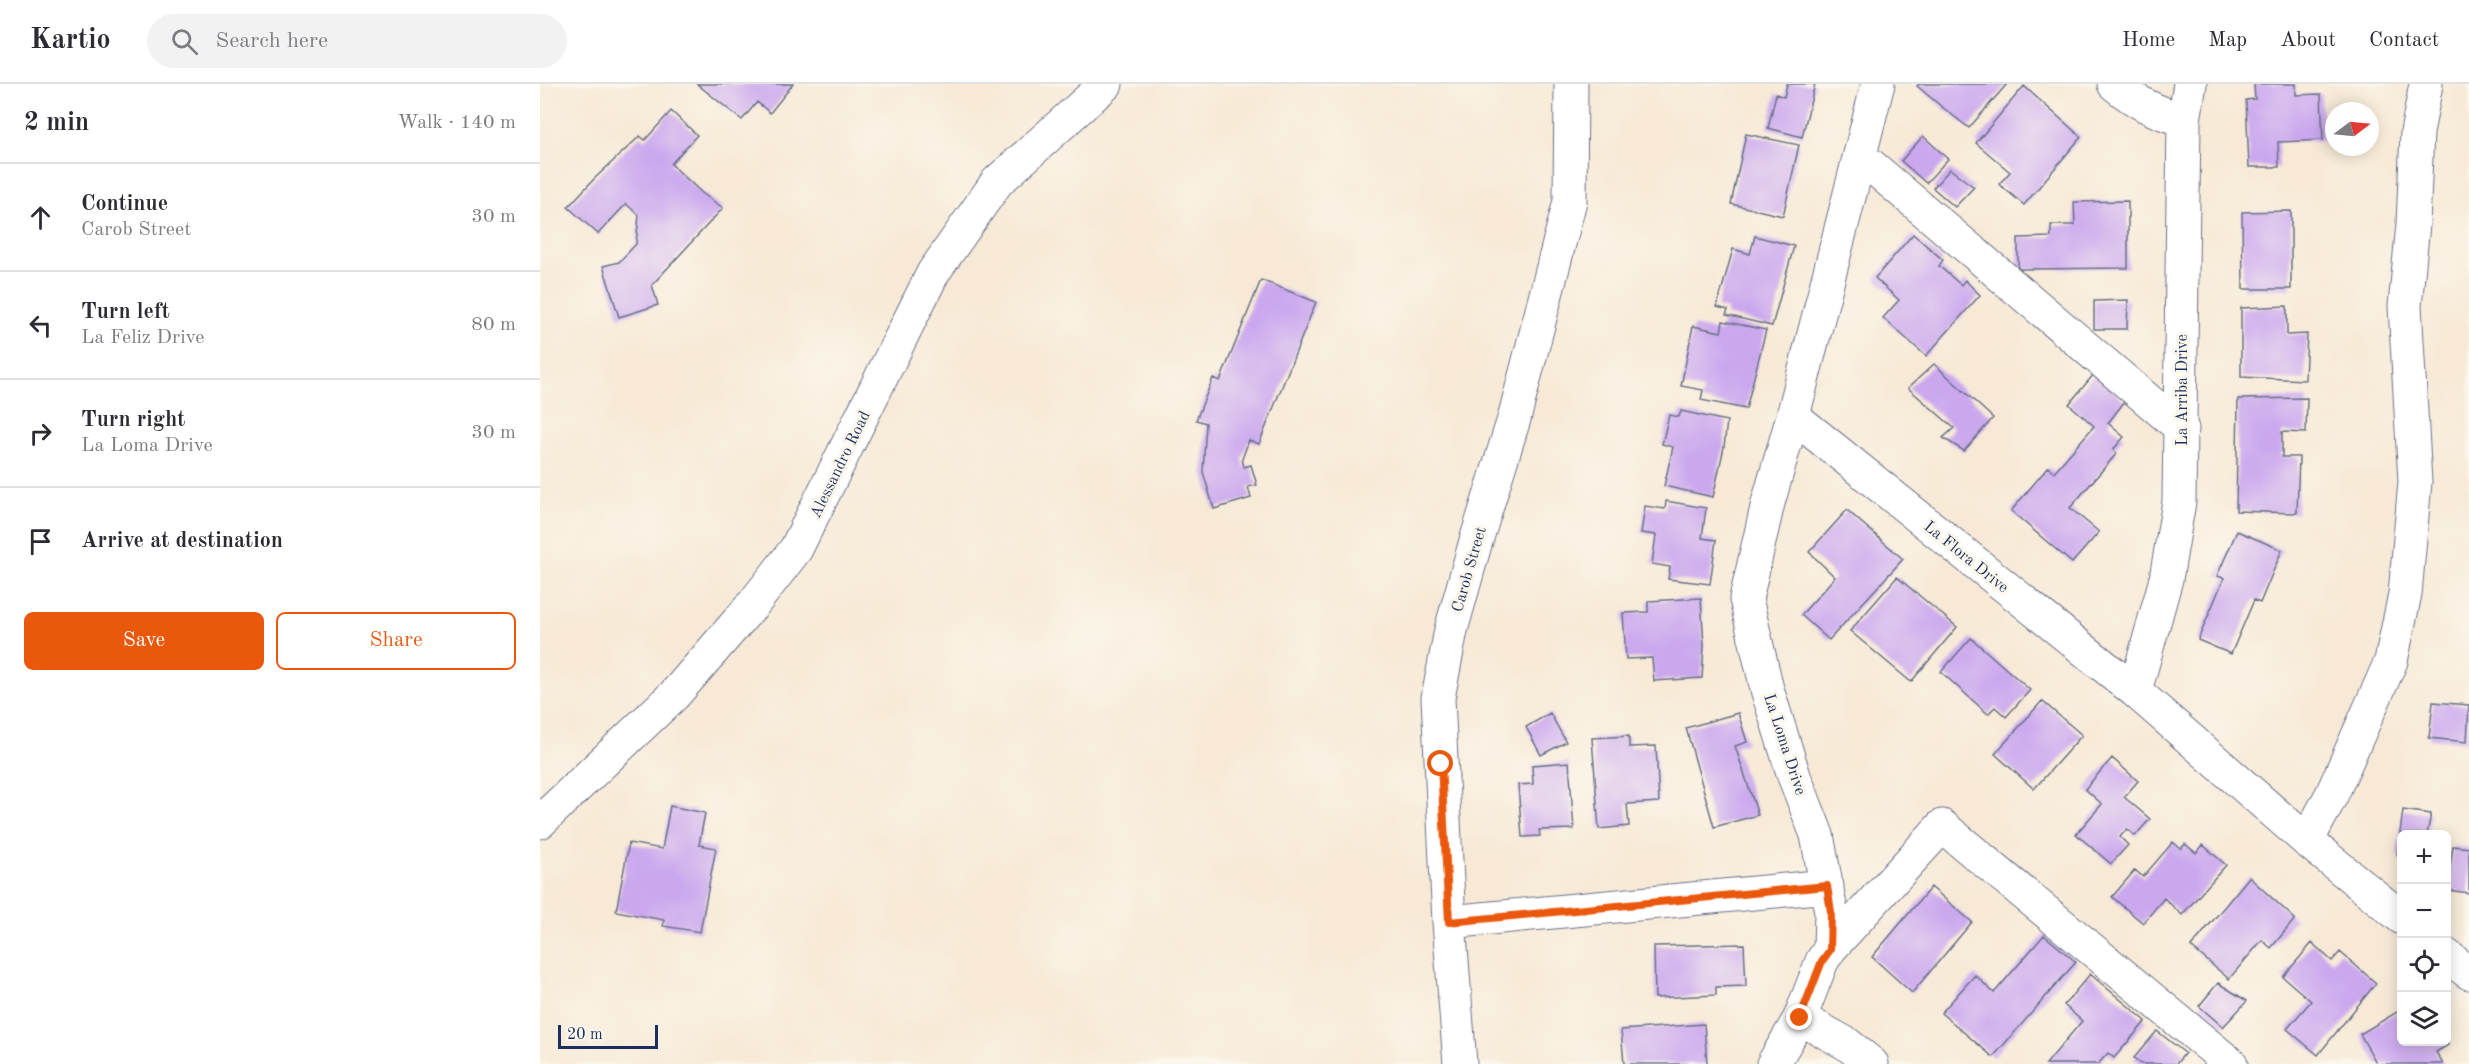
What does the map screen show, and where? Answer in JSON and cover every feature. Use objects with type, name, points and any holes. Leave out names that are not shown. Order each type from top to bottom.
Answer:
[{"type":"street","name":"Alessandro Road","points":[[540,822],[675,694],[754,603],[796,549],[933,273],[997,182],[1106,84]]},
{"type":"street","name":"Carob Street","points":[[1460,1064],[1449,922],[1438,699],[1451,630],[1514,419],[1570,201],[1571,84]]},
{"type":"street","points":[[1793,416],[1878,84]]},
{"type":"street","points":[[2114,84],[2156,112],[2184,120]]},
{"type":"street","name":"La Arriba Drive","points":[[2135,691],[2166,579],[2179,502],[2182,429],[2184,120],[2190,84]]},
{"type":"street","points":[[2307,841],[2332,794],[2391,661],[2405,594],[2415,482],[2405,306],[2413,224],[2417,133],[2426,84]]},
{"type":"street","points":[[1861,157],[2182,429]]},
{"type":"street","name":"La Flora Drive","points":[[1793,416],[2135,691],[2307,841],[2397,914]]},
{"type":"street","name":"La Loma Drive","points":[[1773,1064],[1800,1018],[1822,961],[1830,950],[1831,912],[1817,835],[1794,776],[1767,689],[1746,599],[1768,503],[1793,416]]},
{"type":"street","points":[[1830,950],[1942,826],[2231,1064]]},
{"type":"street","points":[[1449,922],[1827,886]]},
{"type":"street","points":[[2451,958],[2469,973]]},
{"type":"street","points":[[1800,1018],[1847,1044],[1872,1064]]},
{"type":"building","points":[[697,84],[793,84],[770,113],[757,102],[742,120]]},
{"type":"building","points":[[1787,84],[1815,84],[1802,137],[1768,128],[1776,94],[1784,97]]},
{"type":"building","points":[[1919,84],[2007,84],[1969,128],[1917,86]]},
{"type":"building","points":[[2254,84],[2296,84],[2296,95],[2321,94],[2323,140],[2278,142],[2279,167],[2249,167],[2246,100],[2255,99]]},
{"type":"building","points":[[2024,86],[2081,137],[2024,205],[1999,184],[2010,172],[1976,143]]},
{"type":"building","points":[[671,111],[697,135],[671,164],[702,193],[723,208],[652,285],[658,305],[619,317],[603,266],[619,262],[636,244],[639,215],[626,204],[598,234],[568,207],[640,136],[645,140]]},
{"type":"building","points":[[1746,134],[1799,145],[1783,216],[1731,204]]},
{"type":"building","points":[[1923,136],[1948,159],[1926,183],[1901,161]]},
{"type":"building","points":[[1950,169],[1974,187],[1955,207],[1933,188]]},
{"type":"building","points":[[2128,201],[2128,268],[2018,269],[2018,238],[2051,237],[2051,225],[2075,225],[2074,202]]},
{"type":"building","points":[[2291,211],[2291,289],[2243,289],[2242,212]]},
{"type":"building","points":[[1913,234],[1943,260],[1939,266],[1961,285],[1965,280],[1980,295],[1926,356],[1883,318],[1899,300],[1875,278]]},
{"type":"building","points":[[1755,236],[1794,246],[1772,326],[1726,315],[1728,310],[1717,307],[1733,249],[1750,254]]},
{"type":"building","points":[[1261,280],[1316,302],[1259,444],[1249,440],[1242,459],[1244,467],[1251,465],[1257,485],[1248,487],[1251,498],[1214,509],[1203,472],[1206,423],[1196,420],[1213,378],[1220,381]]},
{"type":"building","points":[[2128,300],[2127,329],[2094,329],[2094,301]]},
{"type":"building","points":[[2287,306],[2287,335],[2307,334],[2305,380],[2241,377],[2241,308]]},
{"type":"building","points":[[1723,321],[1766,330],[1746,409],[1701,400],[1703,390],[1681,386],[1693,326],[1721,332]]},
{"type":"building","points":[[1934,364],[1993,418],[1964,451],[1943,438],[1954,428],[1908,388]]},
{"type":"building","points":[[2094,374],[2125,401],[2108,423],[2124,437],[2113,450],[2117,453],[2070,508],[2099,532],[2072,563],[2011,511],[2048,467],[2054,472],[2094,426],[2069,404]]},
{"type":"building","points":[[2307,398],[2306,433],[2282,432],[2282,457],[2299,457],[2297,513],[2236,511],[2238,399]]},
{"type":"building","points":[[1681,411],[1727,421],[1713,497],[1664,486],[1673,447],[1662,444],[1669,415],[1679,417]]},
{"type":"building","points":[[1666,501],[1706,508],[1702,538],[1716,540],[1710,584],[1668,579],[1670,567],[1652,564],[1656,535],[1641,533],[1645,506],[1665,509]]},
{"type":"building","points":[[1847,510],[1903,559],[1829,640],[1801,615],[1835,577],[1809,552]]},
{"type":"building","points":[[2237,531],[2282,550],[2260,603],[2254,600],[2231,654],[2198,640],[2224,578],[2217,576]]},
{"type":"building","points":[[1897,577],[1957,627],[1911,682],[1850,631]]},
{"type":"building","points":[[1701,598],[1704,646],[1702,678],[1654,681],[1652,658],[1626,659],[1623,613],[1648,612],[1648,601]]},
{"type":"building","points":[[1971,638],[2030,690],[2006,717],[1995,707],[1988,714],[1941,672]]},
{"type":"building","points":[[2042,701],[2082,735],[2034,789],[1995,754]]},
{"type":"building","points":[[2433,702],[2469,705],[2467,742],[2429,738]]},
{"type":"building","points":[[1550,713],[1566,742],[1541,755],[1526,727]]},
{"type":"building","points":[[1738,713],[1747,742],[1735,746],[1758,815],[1714,827],[1686,728]]},
{"type":"building","points":[[1629,736],[1629,747],[1656,746],[1659,802],[1627,804],[1629,826],[1599,829],[1592,738]]},
{"type":"building","points":[[2112,758],[2138,781],[2124,797],[2150,819],[2135,836],[2127,829],[2120,837],[2128,845],[2111,864],[2076,834],[2102,804],[2085,789]]},
{"type":"building","points":[[1569,762],[1574,829],[1539,830],[1540,836],[1522,837],[1518,785],[1533,784],[1532,765]]},
{"type":"building","points":[[670,806],[705,813],[699,845],[716,848],[700,932],[663,926],[664,920],[616,911],[629,843],[662,849]]},
{"type":"building","points":[[2403,810],[2431,814],[2428,830],[2400,830]]},
{"type":"building","points":[[2173,842],[2181,849],[2185,844],[2196,853],[2203,845],[2226,865],[2182,915],[2164,898],[2143,923],[2112,897],[2135,870],[2143,877]]},
{"type":"building","points":[[2453,846],[2469,848],[2469,893],[2451,891]]},
{"type":"building","points":[[2249,877],[2295,919],[2271,948],[2262,940],[2229,979],[2191,947]]},
{"type":"building","points":[[1931,887],[1972,922],[1912,993],[1872,957]]},
{"type":"building","points":[[2044,935],[2076,962],[1993,1057],[1941,1013],[1975,975],[1994,993]]},
{"type":"building","points":[[2312,943],[2332,961],[2340,952],[2376,983],[2318,1055],[2287,1029],[2311,1001],[2283,977]]},
{"type":"building","points":[[1744,944],[1746,986],[1716,987],[1716,995],[1655,998],[1654,946]]},
{"type":"building","points":[[2090,974],[2146,1021],[2114,1058],[2108,1053],[2098,1064],[2046,1064],[2082,1021],[2064,1005]]},
{"type":"building","points":[[2218,983],[2247,1001],[2223,1027],[2199,1006]]},
{"type":"building","points":[[2397,1012],[2397,1046],[2446,1046],[2436,1052],[2443,1064],[2377,1064],[2360,1034]]},
{"type":"building","points":[[1704,1024],[1707,1064],[1624,1064],[1621,1030]]},
{"type":"building","points":[[2157,1031],[2185,1053],[2176,1064],[2141,1064],[2134,1058]]},
{"type":"route","points":[[1441,764],[1449,922],[1827,886],[1831,912],[1830,950],[1822,961],[1800,1018]]}]
